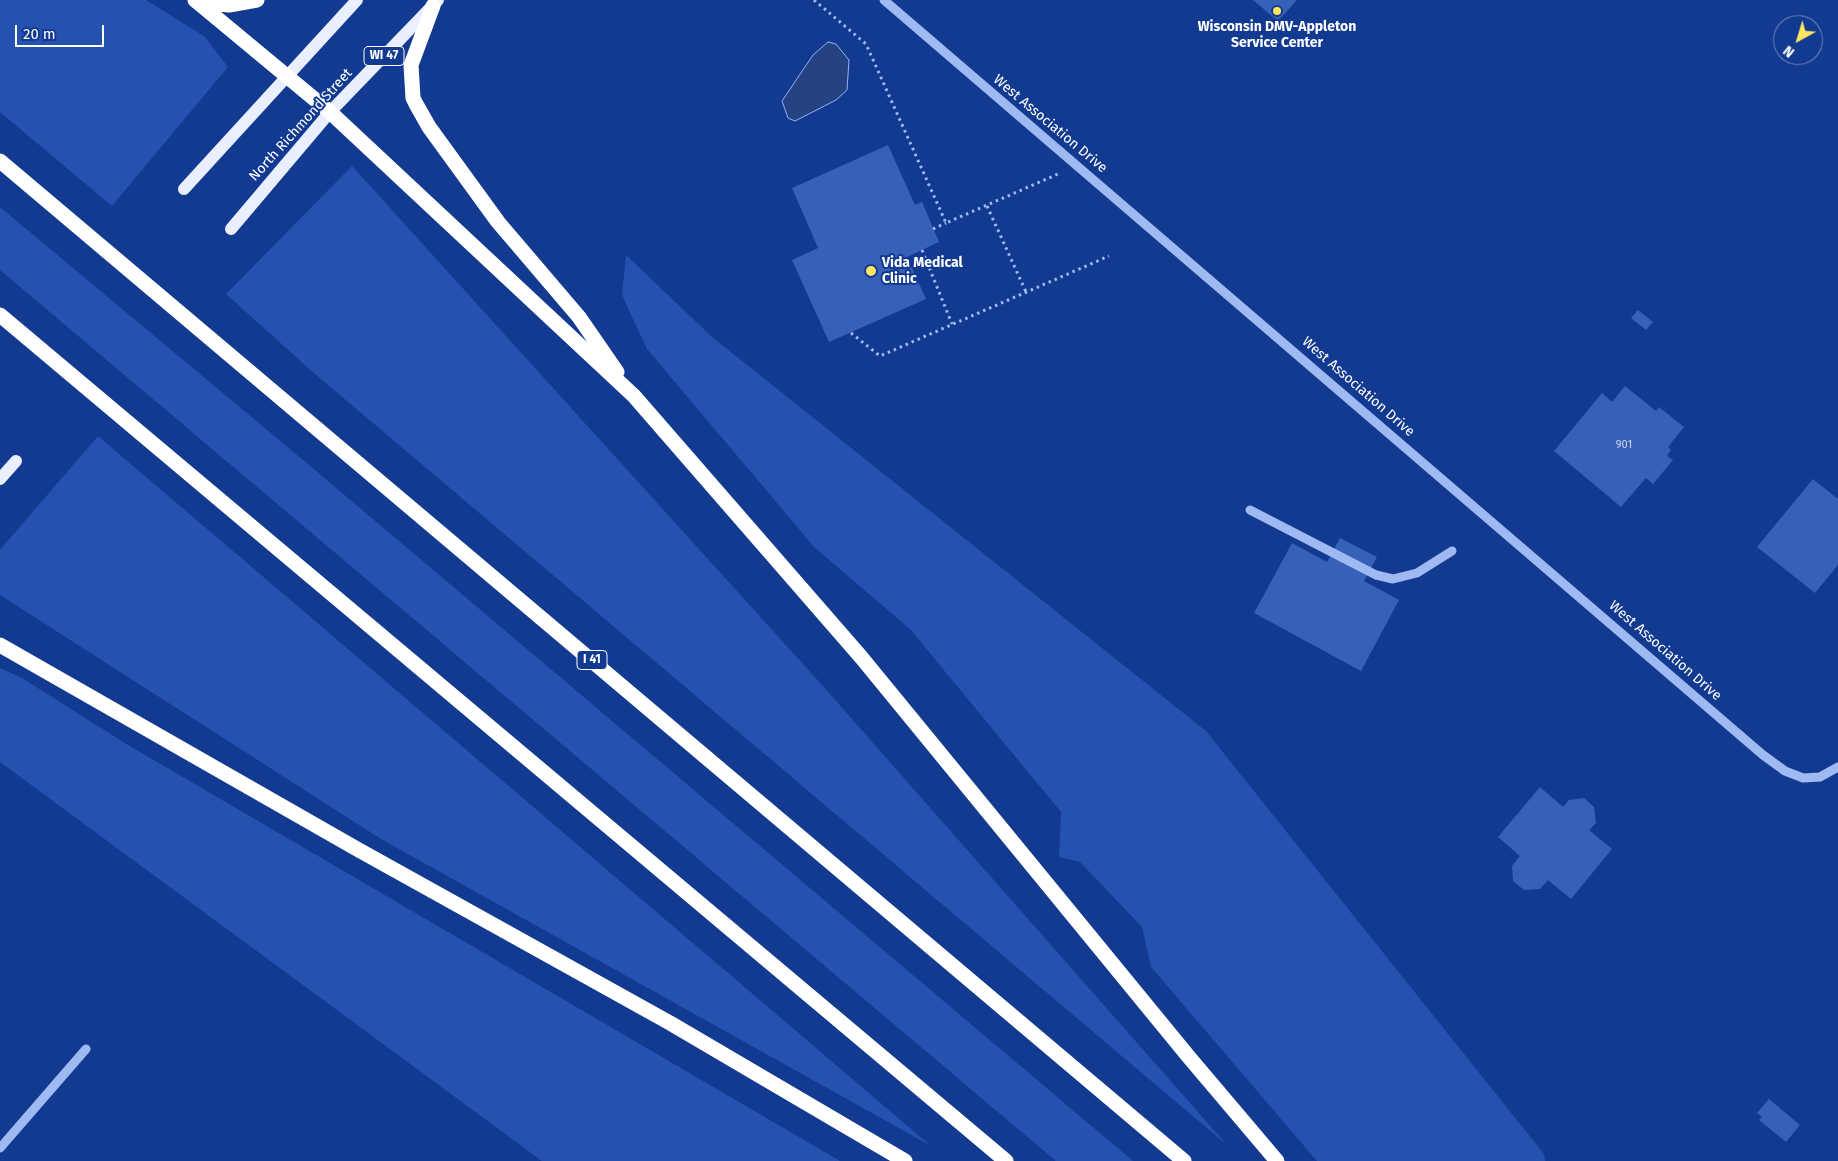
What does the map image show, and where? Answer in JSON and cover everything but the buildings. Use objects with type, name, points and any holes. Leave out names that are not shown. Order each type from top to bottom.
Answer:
[{"type":"highway","points":[[196,1],[229,5],[257,0]]},
{"type":"highway","points":[[196,1],[330,112],[634,396],[861,657],[1188,1056],[1277,1161]]},
{"type":"highway","points":[[435,3],[411,65],[412,98],[429,127],[498,222],[579,317],[634,396]]},
{"type":"highway","name":"I 41","points":[[0,161],[1184,1161]]},
{"type":"highway","points":[[0,316],[1006,1161]]},
{"type":"highway","points":[[0,645],[357,850],[678,1028],[905,1161]]},
{"type":"main road","points":[[184,189],[357,0]]},
{"type":"main road","name":"North Richmond Street","points":[[231,229],[330,112],[435,3]]},
{"type":"main road","points":[[0,479],[16,461]]},
{"type":"street","name":"West Association Drive","points":[[884,0],[1763,755],[1785,771],[1803,778],[1820,777],[1838,767]]},
{"type":"street","points":[[1250,510],[1376,575],[1393,579],[1417,573],[1452,551]]},
{"type":"street","points":[[0,1148],[86,1049]]},
{"type":"path","points":[[814,0],[866,44],[946,223]]},
{"type":"path","points":[[933,229],[1078,166]]},
{"type":"path","points":[[987,206],[1026,292]]},
{"type":"path","points":[[922,250],[952,324]]},
{"type":"path","points":[[851,333],[880,356],[1108,256]]},
{"type":"shaded area","points":[[0,0],[146,0],[204,36],[228,67],[112,206],[0,112]]},
{"type":"shaded area","points":[[828,42],[836,44],[849,60],[847,90],[836,100],[795,121],[788,118],[782,101],[813,55]]},
{"type":"shaded area","points":[[352,166],[822,685],[1227,1145],[315,374],[226,294]]},
{"type":"shaded area","points":[[0,207],[309,465],[1133,1161],[1056,1161],[0,270]]},
{"type":"shaded area","points":[[626,255],[712,337],[1206,731],[1544,1154],[1545,1161],[1317,1161],[1151,967],[1142,927],[1080,862],[1059,857],[1061,812],[910,629],[815,548],[647,349],[622,295]]},
{"type":"shaded area","points":[[98,436],[931,1146],[381,839],[0,595],[0,550]]},
{"type":"shaded area","points":[[0,668],[22,678],[128,745],[840,1161],[542,1161],[0,762]]},
{"type":"place","name":"Wisconsin DMV-Appleton Service Center","points":[[1277,11]]},
{"type":"place","name":"Vida Medical Clinic","points":[[871,271]]}]
